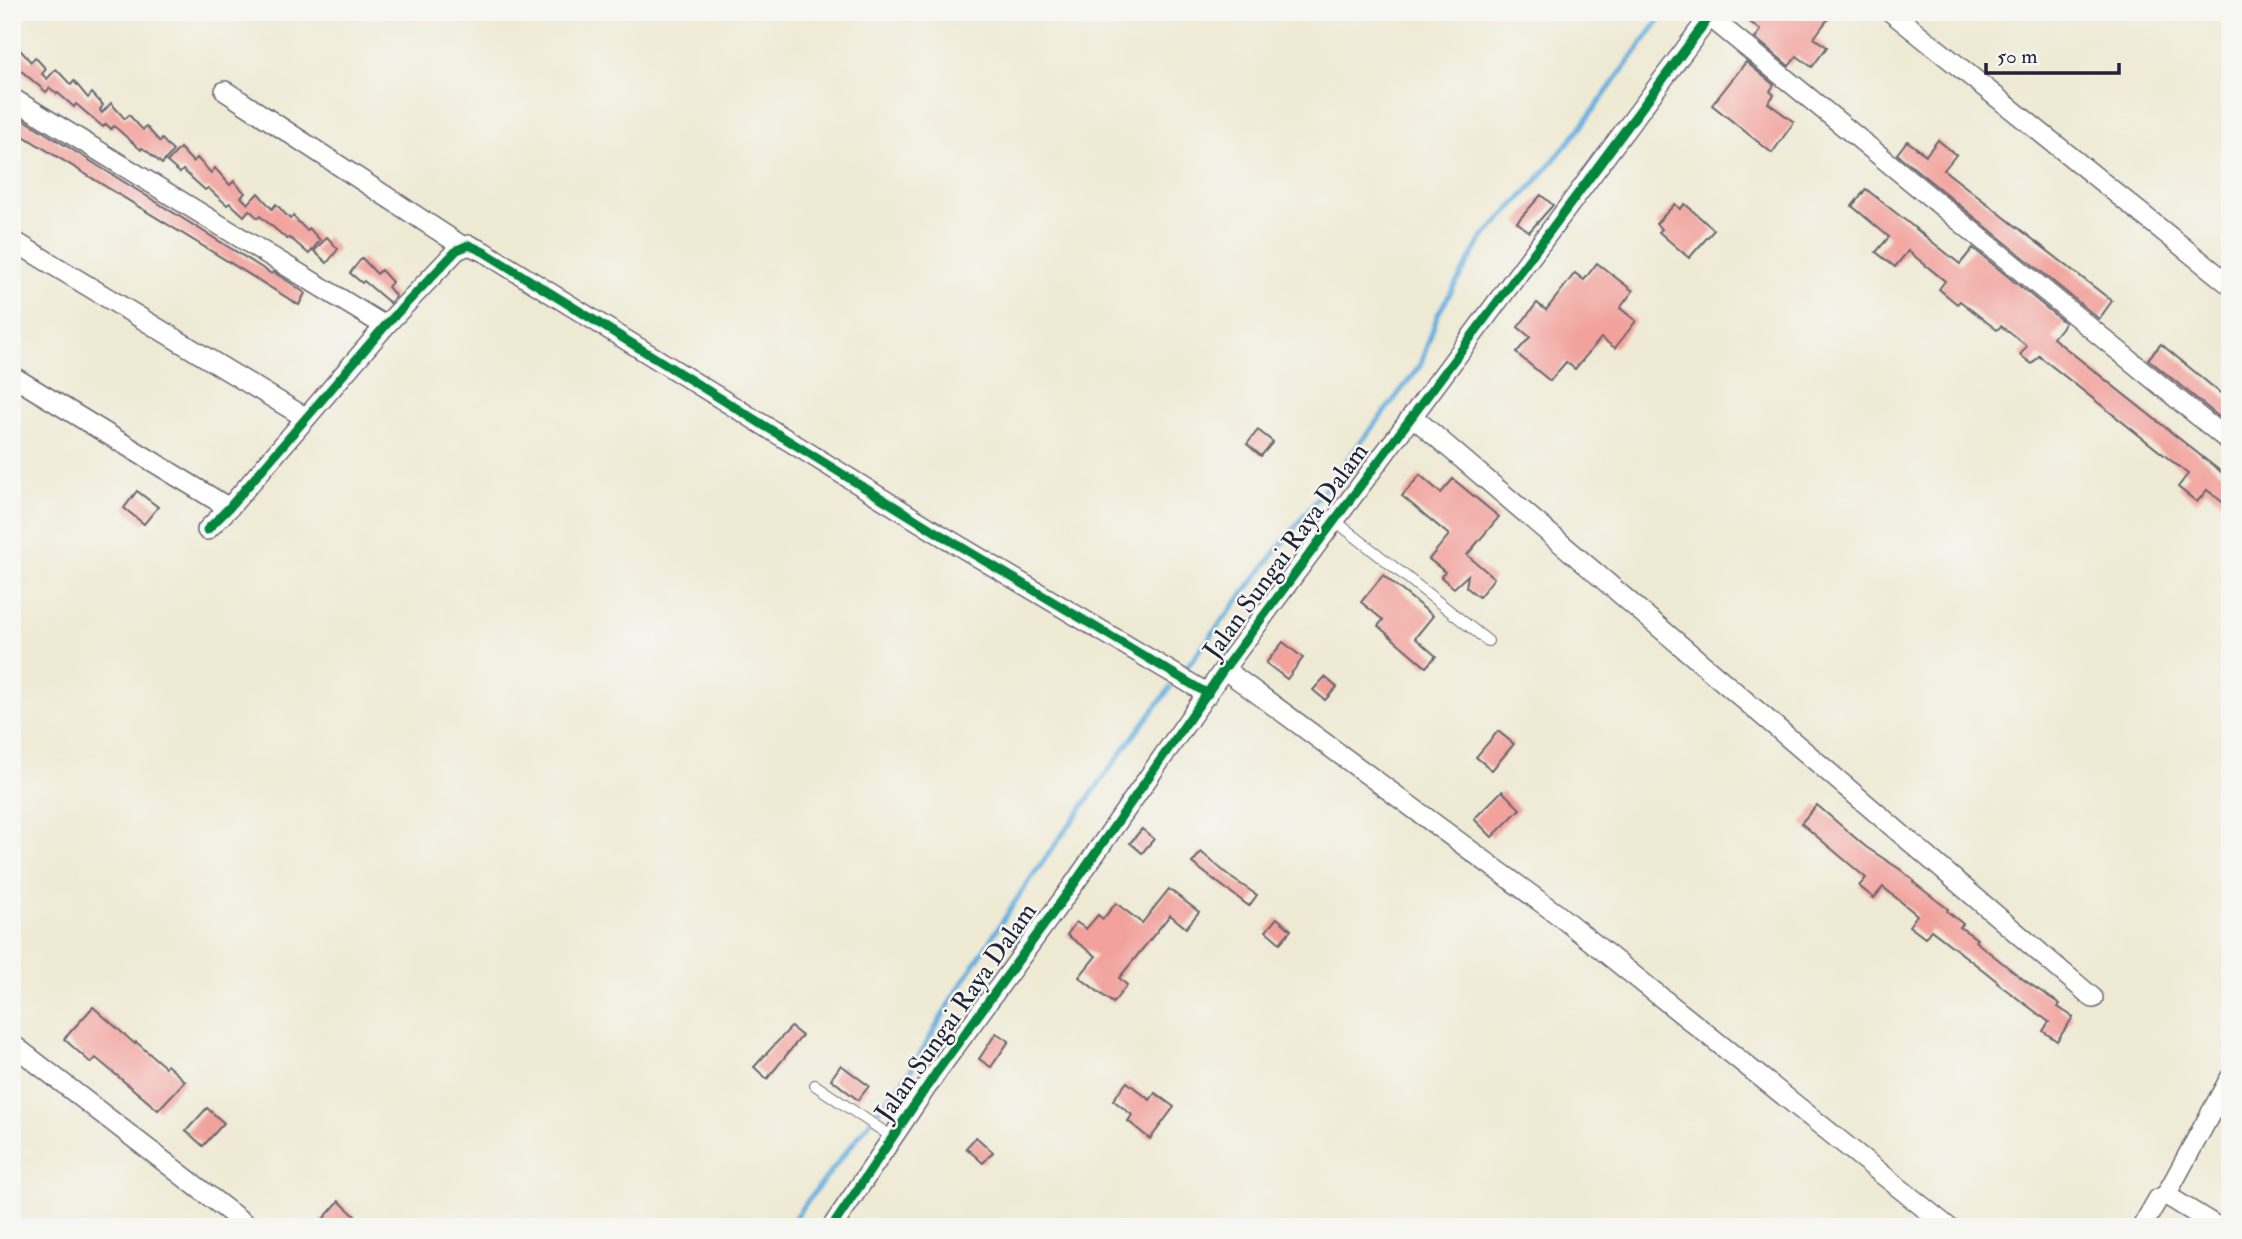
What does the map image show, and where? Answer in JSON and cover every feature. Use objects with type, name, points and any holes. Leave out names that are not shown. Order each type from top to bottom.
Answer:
[{"type":"street","points":[[1891,12],[2230,285]]},
{"type":"street","points":[[1712,15],[2230,442]]},
{"type":"street","name":"Jalan Sungai Raya Dalam","points":[[832,1227],[885,1132],[936,1073],[1224,669],[1712,15]]},
{"type":"street","points":[[225,91],[462,246]]},
{"type":"street","points":[[12,98],[385,326]]},
{"type":"street","points":[[12,240],[306,418]]},
{"type":"street","points":[[207,530],[229,508],[385,326],[462,246],[469,245],[936,532],[1208,694]]},
{"type":"street","points":[[12,376],[229,508]]},
{"type":"street","points":[[1412,416],[2093,998]]},
{"type":"street","points":[[1224,669],[1557,914],[1948,1227]]},
{"type":"street","points":[[12,1045],[249,1227]]},
{"type":"street","points":[[2141,1227],[2158,1199],[2166,1195],[2229,1081]]},
{"type":"street","points":[[2166,1195],[2218,1227]]},
{"type":"lane","points":[[1334,520],[1488,641]]},
{"type":"lane","points":[[814,1085],[885,1132]]},
{"type":"building","points":[[1758,12],[1833,12],[1814,38],[1827,47],[1812,67],[1797,56],[1789,66],[1755,38],[1761,30],[1750,22]]},
{"type":"building","points":[[12,41],[31,62],[35,57],[46,69],[42,74],[47,79],[56,69],[71,85],[74,81],[88,98],[92,93],[103,105],[100,110],[102,113],[111,103],[125,119],[129,115],[143,130],[146,126],[160,142],[162,139],[173,151],[162,164],[114,126],[111,129],[106,124],[103,127],[76,104],[74,107],[50,88],[46,92],[12,63]]},
{"type":"building","points":[[1746,62],[1774,85],[1770,91],[1774,95],[1768,103],[1794,122],[1772,153],[1712,105]]},
{"type":"building","points":[[18,116],[272,274],[273,272],[291,283],[305,293],[299,305],[12,129]]},
{"type":"building","points":[[1938,140],[1956,155],[1944,170],[2112,301],[2099,319],[1897,154],[1907,141],[1926,155]]},
{"type":"building","points":[[180,148],[193,162],[197,158],[211,173],[215,168],[230,185],[234,181],[245,193],[241,197],[248,204],[258,193],[272,209],[276,204],[290,219],[293,216],[320,240],[309,254],[260,216],[258,218],[249,210],[244,216],[230,203],[227,205],[183,170],[180,173],[167,162]]},
{"type":"building","points":[[1866,189],[1960,264],[1973,248],[2065,323],[2053,338],[2230,479],[2230,508],[2207,490],[2197,502],[2178,487],[2188,474],[2039,356],[2032,364],[2020,355],[2027,346],[2001,326],[1997,330],[1960,301],[1957,304],[1939,289],[1945,281],[1908,251],[1895,267],[1876,252],[1889,237],[1852,206]]},
{"type":"building","points":[[1541,195],[1553,205],[1529,232],[1517,222]]},
{"type":"building","points":[[1675,204],[1680,209],[1685,204],[1714,230],[1689,258],[1659,232],[1662,229],[1656,224]]},
{"type":"building","points":[[327,237],[338,249],[327,263],[314,251]]},
{"type":"building","points":[[362,258],[377,274],[381,270],[392,282],[388,287],[396,296],[390,303],[350,273]]},
{"type":"building","points":[[1597,263],[1633,291],[1620,308],[1636,321],[1615,348],[1601,338],[1575,369],[1566,362],[1550,381],[1516,353],[1530,337],[1518,327],[1537,303],[1546,310],[1575,273],[1584,280]]},
{"type":"building","points":[[2161,344],[2230,401],[2230,426],[2148,359]]},
{"type":"building","points":[[1258,430],[1273,442],[1261,456],[1247,444]]},
{"type":"building","points":[[1420,475],[1441,493],[1453,479],[1499,517],[1467,555],[1494,578],[1479,597],[1466,587],[1468,575],[1454,588],[1441,577],[1445,572],[1429,559],[1449,535],[1402,496]]},
{"type":"building","points":[[137,491],[158,507],[144,524],[124,508]]},
{"type":"building","points":[[1383,575],[1433,616],[1415,638],[1436,656],[1426,667],[1378,626],[1383,620],[1361,602]]},
{"type":"building","points":[[1283,642],[1303,658],[1287,679],[1266,663]]},
{"type":"building","points":[[1325,677],[1337,687],[1325,700],[1313,690]]},
{"type":"building","points":[[1498,731],[1514,744],[1492,770],[1476,757]]},
{"type":"building","points":[[1502,791],[1520,809],[1492,837],[1474,819]]},
{"type":"building","points":[[1817,805],[1866,847],[1901,870],[1948,909],[1947,911],[1963,924],[1960,927],[1977,939],[1975,941],[2024,980],[2060,1004],[2058,1007],[2073,1017],[2057,1041],[2043,1031],[2049,1022],[1983,970],[1931,930],[1925,938],[1909,926],[1917,915],[1883,887],[1874,898],[1859,886],[1866,878],[1801,823]]},
{"type":"building","points":[[1142,829],[1154,839],[1142,853],[1130,843]]},
{"type":"building","points":[[1201,852],[1257,895],[1249,906],[1192,863]]},
{"type":"building","points":[[1169,889],[1199,912],[1186,928],[1170,915],[1119,978],[1127,985],[1113,1003],[1079,977],[1096,956],[1067,935],[1076,922],[1086,929],[1098,915],[1103,919],[1116,903],[1142,923]]},
{"type":"building","points":[[1277,918],[1291,930],[1280,943],[1266,931]]},
{"type":"building","points":[[93,1007],[135,1044],[136,1042],[185,1081],[158,1110],[96,1058],[91,1063],[64,1039]]},
{"type":"building","points":[[791,1027],[802,1036],[767,1079],[754,1067]]},
{"type":"building","points":[[996,1033],[1009,1041],[991,1067],[979,1059]]},
{"type":"building","points":[[841,1065],[869,1086],[858,1100],[831,1079]]},
{"type":"building","points":[[1127,1082],[1150,1100],[1155,1093],[1174,1107],[1150,1139],[1128,1121],[1132,1115],[1113,1100]]},
{"type":"building","points":[[207,1108],[224,1123],[203,1146],[186,1131]]},
{"type":"building","points":[[976,1137],[993,1152],[983,1163],[966,1148]]},
{"type":"building","points":[[339,1201],[356,1217],[347,1227],[316,1227]]},
{"type":"waterway","points":[[1188,665],[1420,366],[1438,314],[1482,239],[1533,185],[1578,131],[1665,12]]},
{"type":"waterway","points":[[787,1227],[911,1070],[955,994],[1024,888],[1170,688]]},
{"type":"cycle path","points":[[832,1227],[936,1073],[1074,884],[1224,669],[1713,12]]},
{"type":"cycle path","points":[[207,530],[229,508],[385,326],[457,250],[469,245],[936,532],[1208,694]]}]
